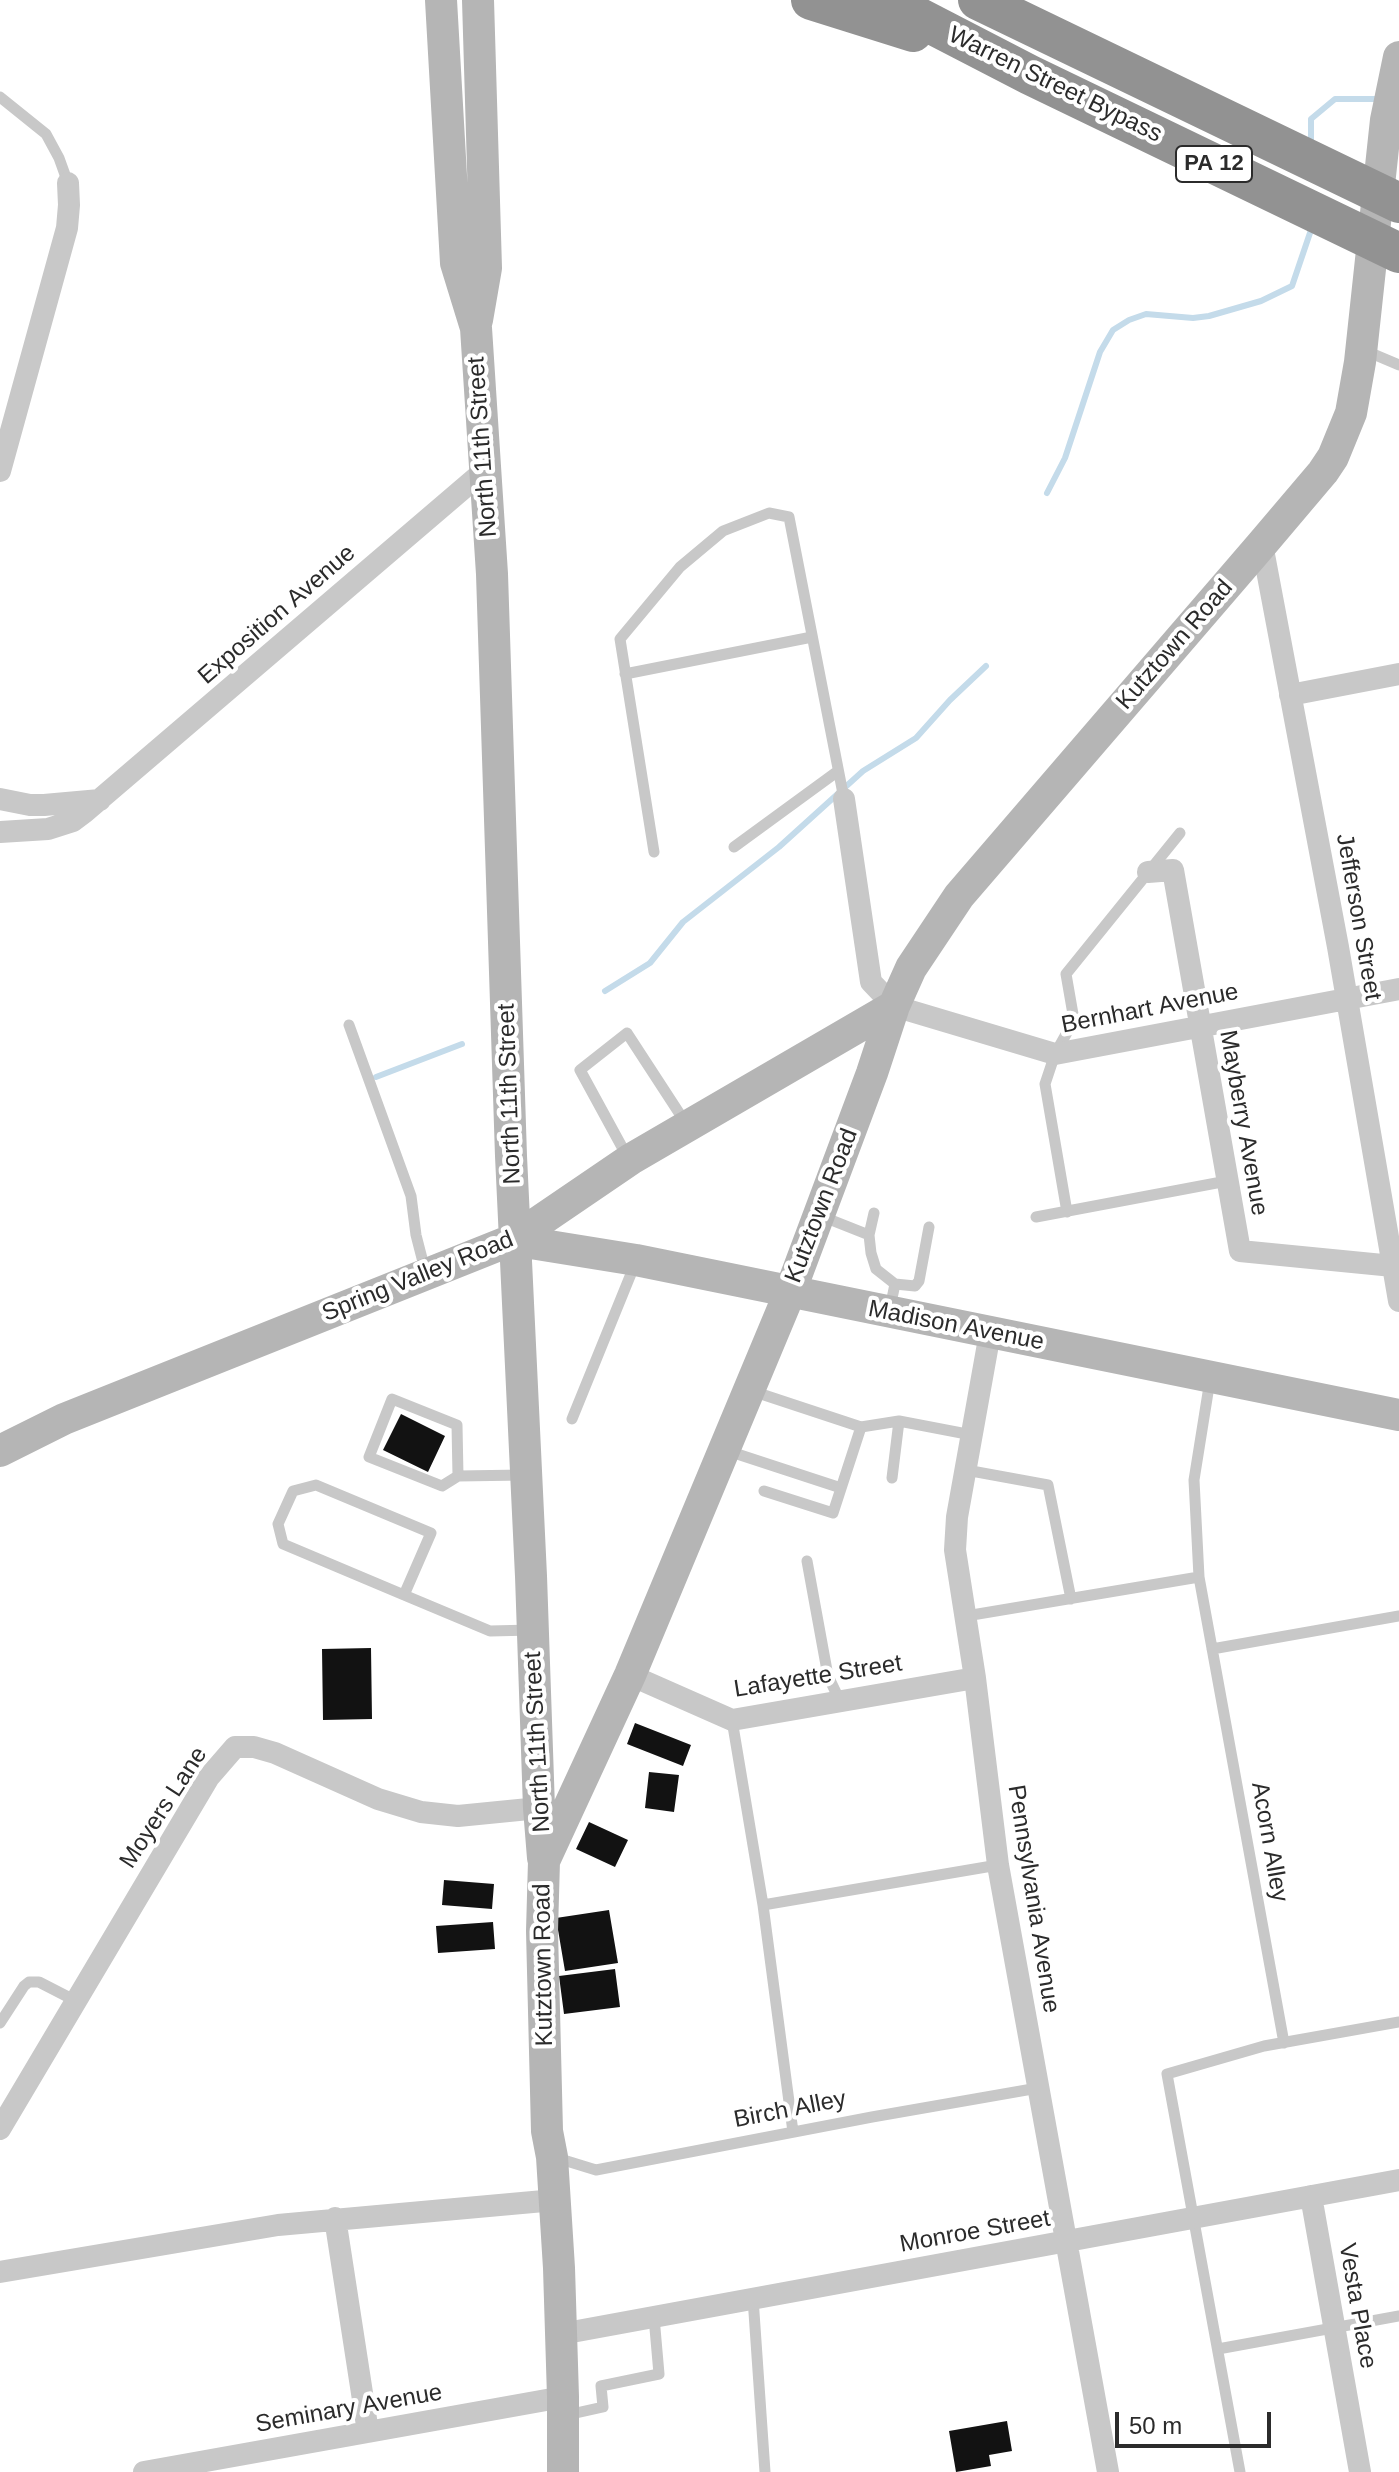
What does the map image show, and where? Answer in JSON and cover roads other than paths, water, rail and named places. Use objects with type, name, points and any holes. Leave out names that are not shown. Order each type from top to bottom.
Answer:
[{"type":"highway","points":[[811,0],[875,18],[1030,75]]},
{"type":"highway","name":"Warren Street Bypass","points":[[885,0],[1030,75],[1399,253]]},
{"type":"highway","name":"Warren Street Bypass","points":[[988,4],[1399,203]]},
{"type":"main road","name":"North 11th Street","points":[[441,0],[456,263],[476,328]]},
{"type":"main road","name":"North 11th Street","points":[[478,0],[486,268],[476,328],[492,574],[511,1156],[539,1808],[544,1861]]},
{"type":"main road","name":"Kutztown Road","points":[[563,2472],[555,2200],[547,2131],[542,1931],[544,1861],[630,1675],[790,1292],[894,1006],[911,968],[959,896],[1333,457],[1351,413],[1362,350],[1386,120],[1397,67]]},
{"type":"main road","name":"Spring Valley Road","points":[[0,1451],[64,1419],[512,1240],[629,1161],[894,1006]]},
{"type":"main road","name":"Madison Avenue","points":[[512,1240],[636,1260],[790,1292],[892,1298],[990,1333],[1399,1415]]},
{"type":"street","points":[[0,471],[67,228],[68,183]]},
{"type":"street","name":"Exposition Avenue","points":[[0,832],[23,832],[73,821],[485,470]]},
{"type":"street","name":"Jefferson Street","points":[[1262,544],[1396,1267],[1399,1301]]},
{"type":"street","points":[[1290,695],[1399,674]]},
{"type":"street","points":[[0,793],[30,805]]},
{"type":"street","points":[[0,799],[30,805],[101,800]]},
{"type":"street","points":[[844,799],[871,982],[894,1006]]},
{"type":"street","name":"Mayberry Avenue","points":[[1148,872],[1173,870],[1240,1251],[1396,1267]]},
{"type":"street","name":"Bernhart Avenue","points":[[894,1006],[1055,1054],[1399,989]]},
{"type":"street","name":"Pennsylvania Avenue","points":[[990,1333],[957,1517],[955,1550],[975,1678],[998,1865],[1108,2472]]},
{"type":"street","name":"Lafayette Street","points":[[630,1675],[732,1720],[975,1678]]},
{"type":"street","name":"Moyers Lane","points":[[0,2129],[209,1777],[235,1747],[254,1747],[275,1753],[378,1799],[421,1812],[458,1816],[539,1808]]},
{"type":"street","name":"Monroe Street","points":[[561,2334],[1399,2180]]},
{"type":"street","name":"Vesta Place","points":[[1311,2196],[1360,2472]]},
{"type":"street","points":[[0,2272],[278,2225],[555,2200]]},
{"type":"street","points":[[335,2218],[368,2432]]},
{"type":"street","name":"Seminary Avenue","points":[[144,2472],[368,2432],[563,2406]]},
{"type":"lane","points":[[0,97],[46,134],[68,183]]},
{"type":"lane","points":[[1362,350],[1399,365]]},
{"type":"lane","points":[[654,852],[620,639],[680,567],[723,531],[769,513],[789,517],[844,799]]},
{"type":"lane","points":[[625,674],[812,637]]},
{"type":"lane","points":[[734,847],[838,771]]},
{"type":"lane","points":[[1067,1212],[1045,1084],[1055,1054],[1074,1020],[1066,974],[1180,833]]},
{"type":"lane","points":[[349,1025],[411,1196],[426,1275]]},
{"type":"lane","points":[[629,1161],[580,1070],[627,1033],[688,1126]]},
{"type":"lane","points":[[1036,1217],[1227,1181]]},
{"type":"lane","points":[[874,1213],[869,1235],[871,1253],[892,1298],[919,1281],[929,1227]]},
{"type":"lane","points":[[819,1216],[869,1235]]},
{"type":"lane","points":[[572,1419],[636,1260]]},
{"type":"lane","name":"Acorn Alley","points":[[1210,1376],[1194,1480],[1199,1577],[1284,2043]]},
{"type":"lane","points":[[748,1389],[861,1427],[899,1421],[972,1435]]},
{"type":"lane","points":[[458,1476],[457,1425],[392,1399],[369,1457],[442,1486],[458,1476],[526,1475]]},
{"type":"lane","points":[[892,1478],[899,1421]]},
{"type":"lane","points":[[764,1491],[833,1513],[861,1427]]},
{"type":"lane","points":[[723,1449],[841,1488]]},
{"type":"lane","points":[[966,1470],[1048,1485],[1071,1599]]},
{"type":"lane","points":[[404,1595],[431,1533],[316,1485],[293,1491],[278,1524],[283,1544],[404,1595],[490,1631],[533,1630]]},
{"type":"lane","points":[[807,1561],[828,1676],[840,1701]]},
{"type":"lane","points":[[966,1616],[1199,1577]]},
{"type":"lane","points":[[1212,1649],[1399,1616]]},
{"type":"lane","points":[[732,1720],[763,1905],[793,2132]]},
{"type":"lane","points":[[763,1905],[998,1865]]},
{"type":"lane","points":[[0,2023],[29,1982],[39,1982],[76,2001]]},
{"type":"lane","points":[[1240,2472],[1167,2074],[1264,2046],[1399,2022]]},
{"type":"lane","name":"Birch Alley","points":[[552,2157],[596,2170],[1038,2088]]},
{"type":"lane","points":[[753,2298],[765,2472]]},
{"type":"lane","points":[[1218,2349],[1399,2316]]},
{"type":"lane","points":[[563,2406],[603,2407],[601,2386],[659,2374],[654,2317]]},
{"type":"waterway","points":[[1311,143],[1311,119],[1335,99],[1380,99]]},
{"type":"waterway","points":[[1047,493],[1065,458],[1100,352],[1113,330],[1146,314],[1193,318],[1209,316],[1261,301],[1292,286],[1312,227]]},
{"type":"waterway","points":[[605,991],[650,963],[683,922],[779,847],[863,771],[916,738],[986,666]]},
{"type":"waterway","points":[[376,1077],[462,1044]]}]
